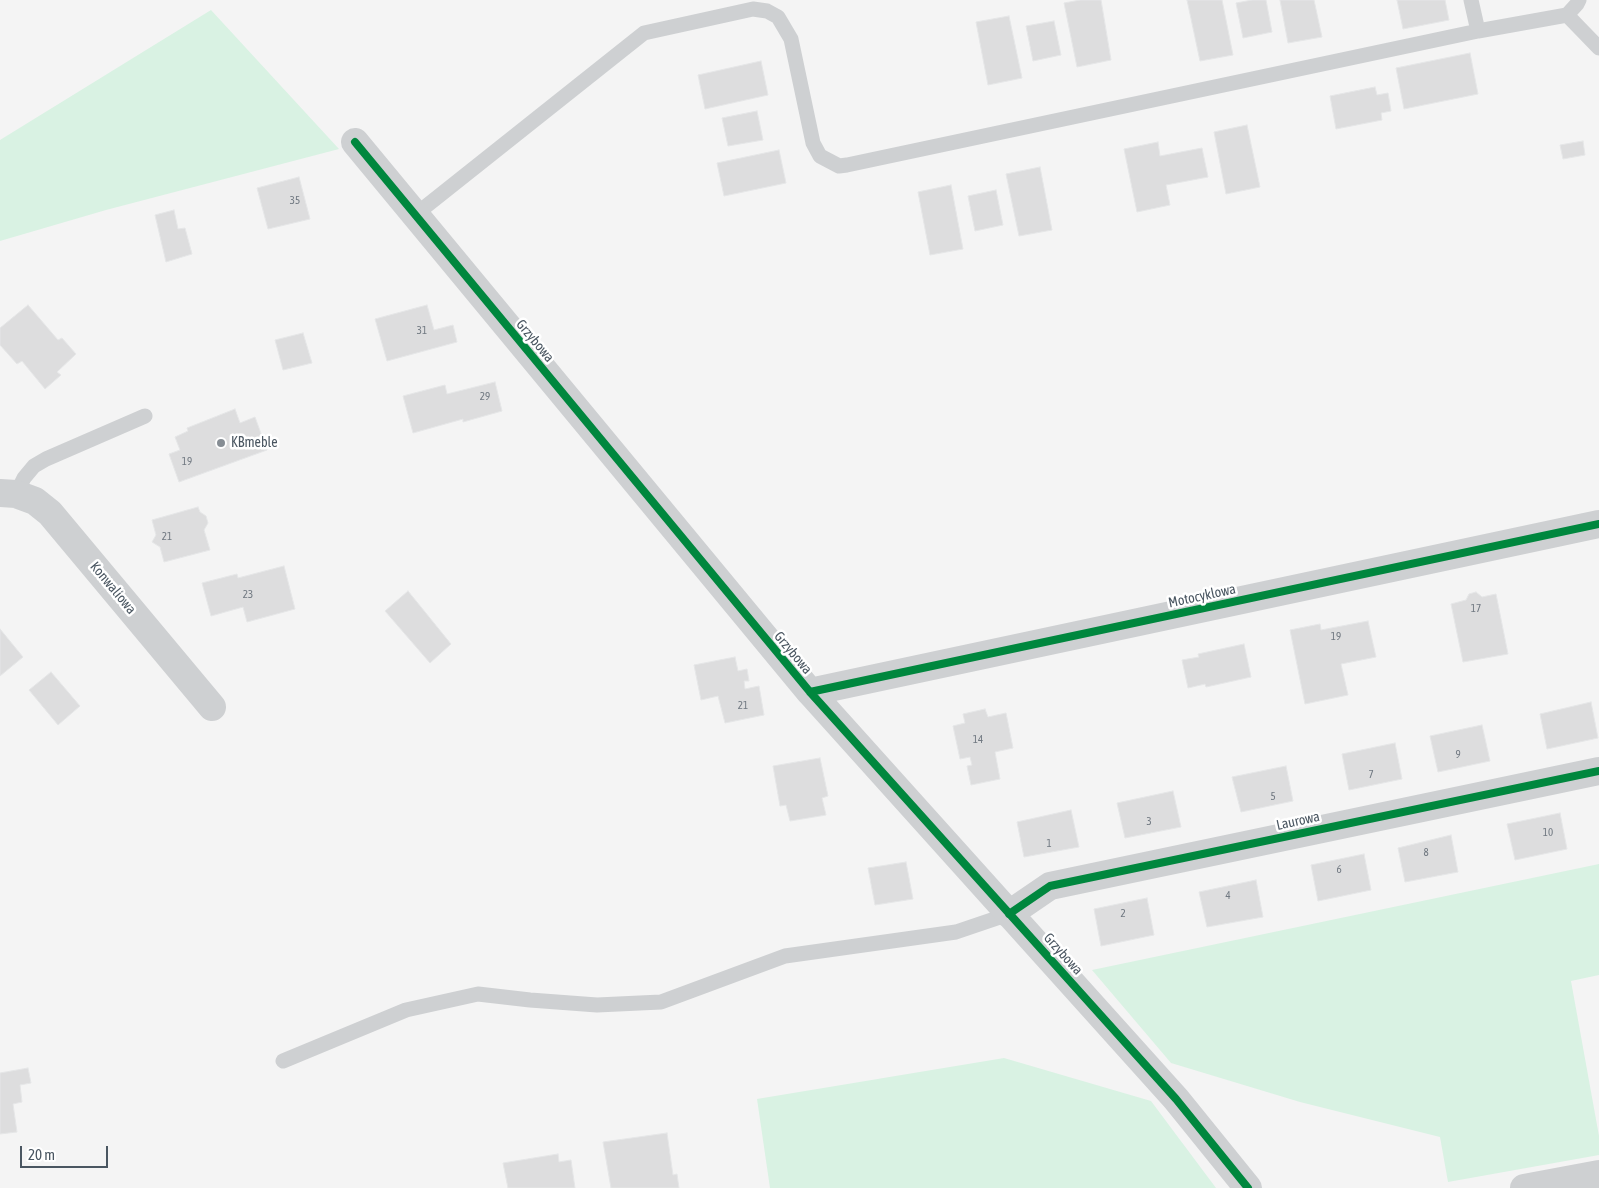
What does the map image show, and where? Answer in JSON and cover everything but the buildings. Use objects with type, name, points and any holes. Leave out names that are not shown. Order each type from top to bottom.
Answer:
[{"type":"street","name":"Grzybowa","points":[[355,142],[810,692],[1176,1099],[1248,1188]]},
{"type":"street","name":"Konwaliowa","points":[[8,493],[35,501],[50,513],[212,707]]},
{"type":"street","name":"Motocyklowa","points":[[810,692],[1599,524]]},
{"type":"street","name":"Laurowa","points":[[1009,914],[1050,886],[1599,771]]},
{"type":"street","points":[[1524,1188],[1599,1174]]},
{"type":"lane","points":[[1471,0],[1478,31]]},
{"type":"lane","points":[[415,215],[644,32],[753,9],[767,10],[778,17],[791,39],[813,143],[820,156],[838,166],[847,166],[1478,31],[1567,15],[1577,4],[1578,0]]},
{"type":"lane","points":[[1567,15],[1599,48]]},
{"type":"lane","points":[[8,493],[34,466],[46,459],[144,416]]},
{"type":"lane","points":[[283,1061],[406,1010],[478,994],[597,1005],[661,1002],[785,956],[956,932],[1009,914]]},
{"type":"green space","points":[[211,10],[339,149],[106,210],[0,241],[0,140]]},
{"type":"green space","points":[[1599,864],[1599,975],[1571,981],[1599,1136],[1599,1155],[1448,1182],[1440,1137],[1300,1102],[1171,1063],[1092,970]]},
{"type":"green space","points":[[1004,1058],[1151,1101],[1216,1188],[770,1188],[757,1099]]},
{"type":"cycle path","points":[[355,142],[810,692],[1176,1099],[1248,1188]]},
{"type":"cycle path","points":[[810,692],[1599,524]]},
{"type":"cycle path","points":[[1009,914],[1050,886],[1599,771]]},
{"type":"place","name":"KBmeble","points":[[221,443]]}]
